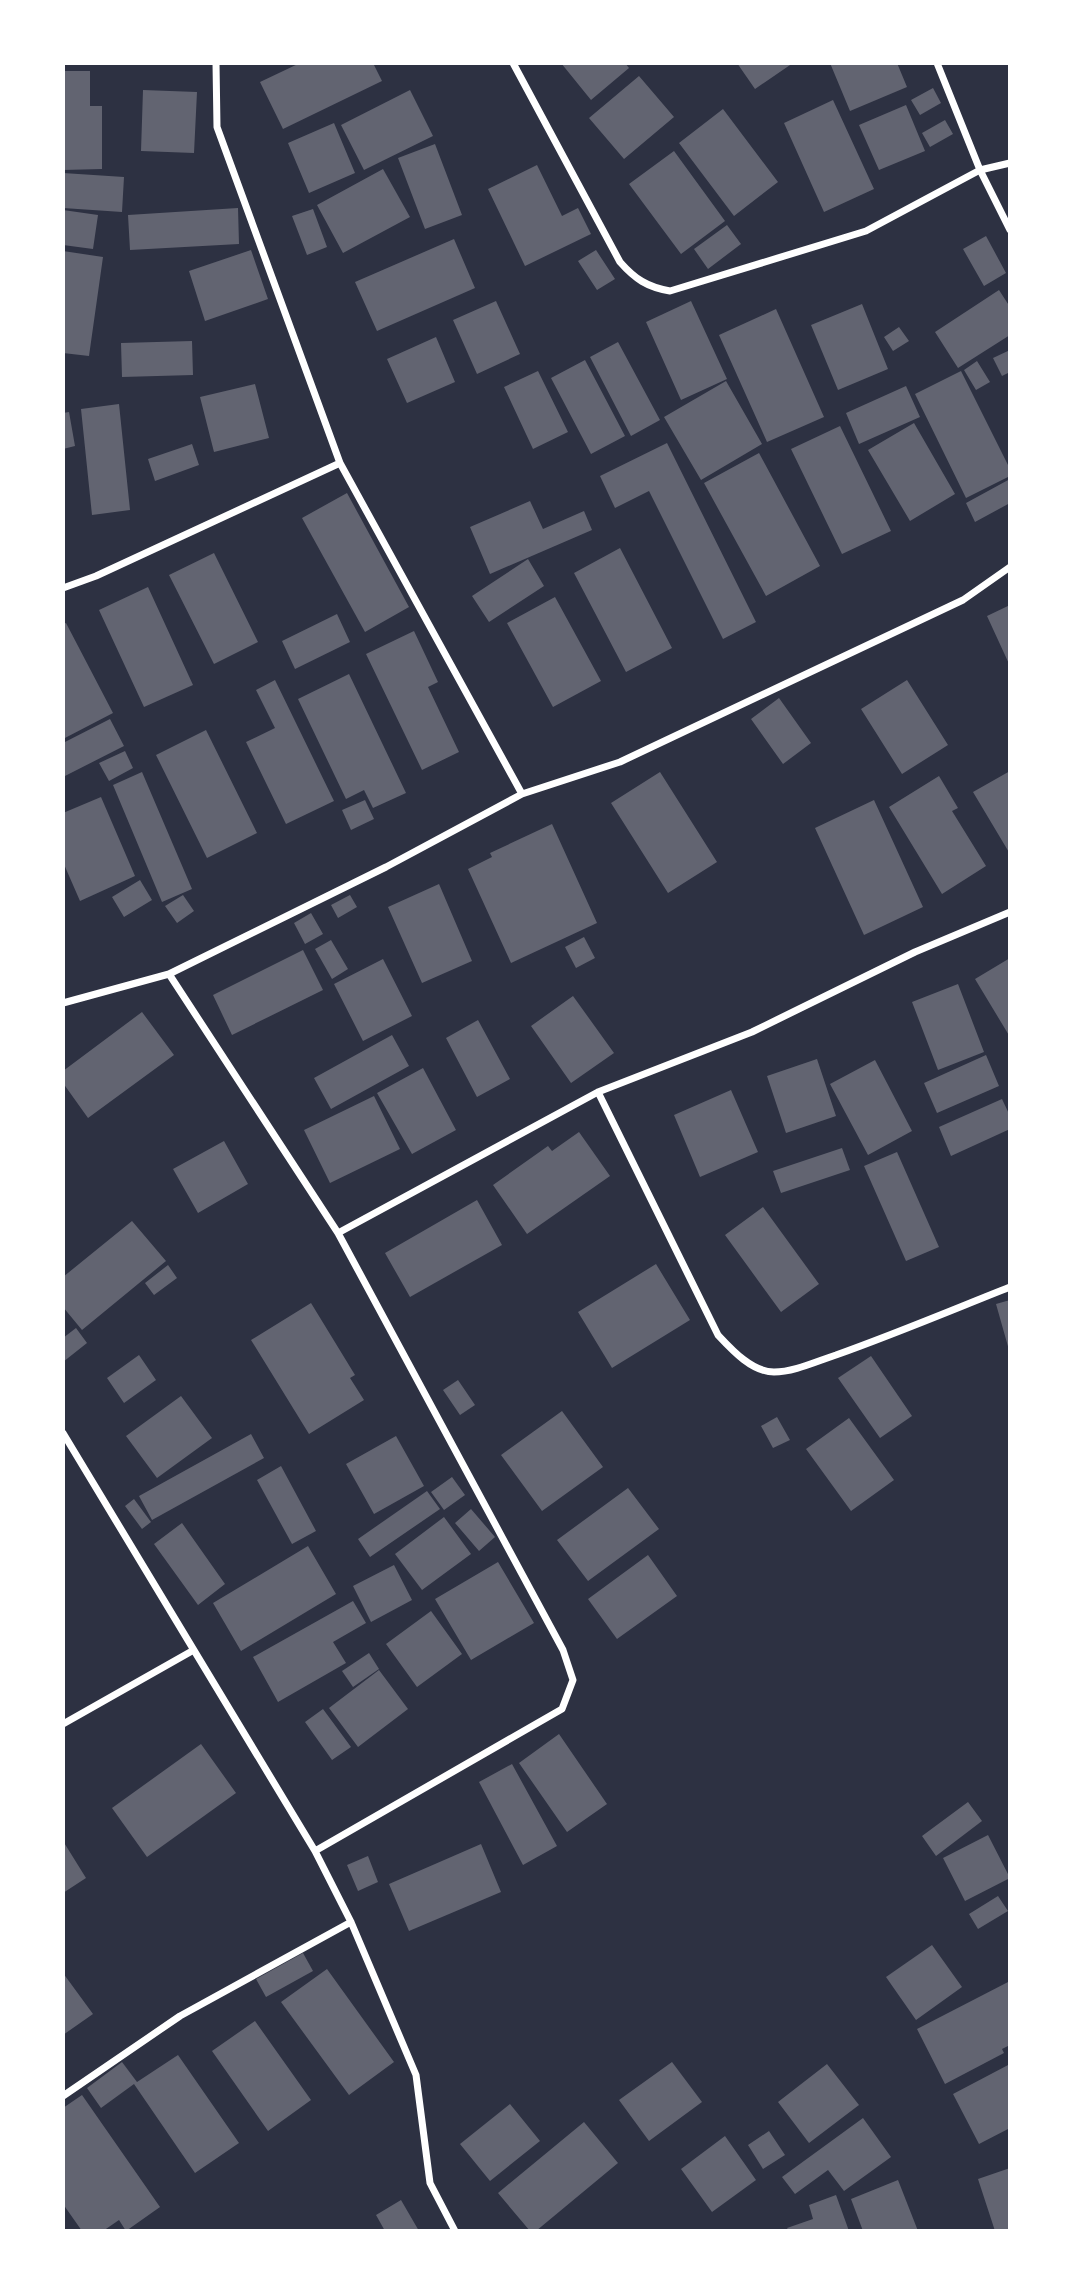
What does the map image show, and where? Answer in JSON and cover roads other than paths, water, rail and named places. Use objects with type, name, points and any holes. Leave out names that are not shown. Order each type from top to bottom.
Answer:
[{"type":"street","points":[[216,63],[217,127],[340,463],[522,794]]},
{"type":"street","points":[[513,63],[620,262],[636,279],[651,288],[670,291],[866,231],[980,170],[1010,163]]},
{"type":"street","points":[[937,63],[980,170],[1010,230]]},
{"type":"street","points":[[63,588],[96,576],[340,463]]},
{"type":"street","points":[[63,1003],[169,974],[386,867],[522,794],[620,762],[963,600],[1010,567]]},
{"type":"street","points":[[338,1233],[598,1091],[752,1032],[915,952],[1010,912]]},
{"type":"street","points":[[169,974],[338,1233],[563,1650],[573,1680],[562,1709],[315,1851]]},
{"type":"street","points":[[598,1091],[718,1335],[737,1354],[759,1368],[773,1373],[813,1363],[911,1329],[1010,1287]]},
{"type":"street","points":[[63,1433],[315,1851],[351,1922],[416,2075],[430,2183],[455,2231]]},
{"type":"street","points":[[63,1724],[192,1651]]},
{"type":"street","points":[[63,2096],[180,2016],[351,1922]]}]
